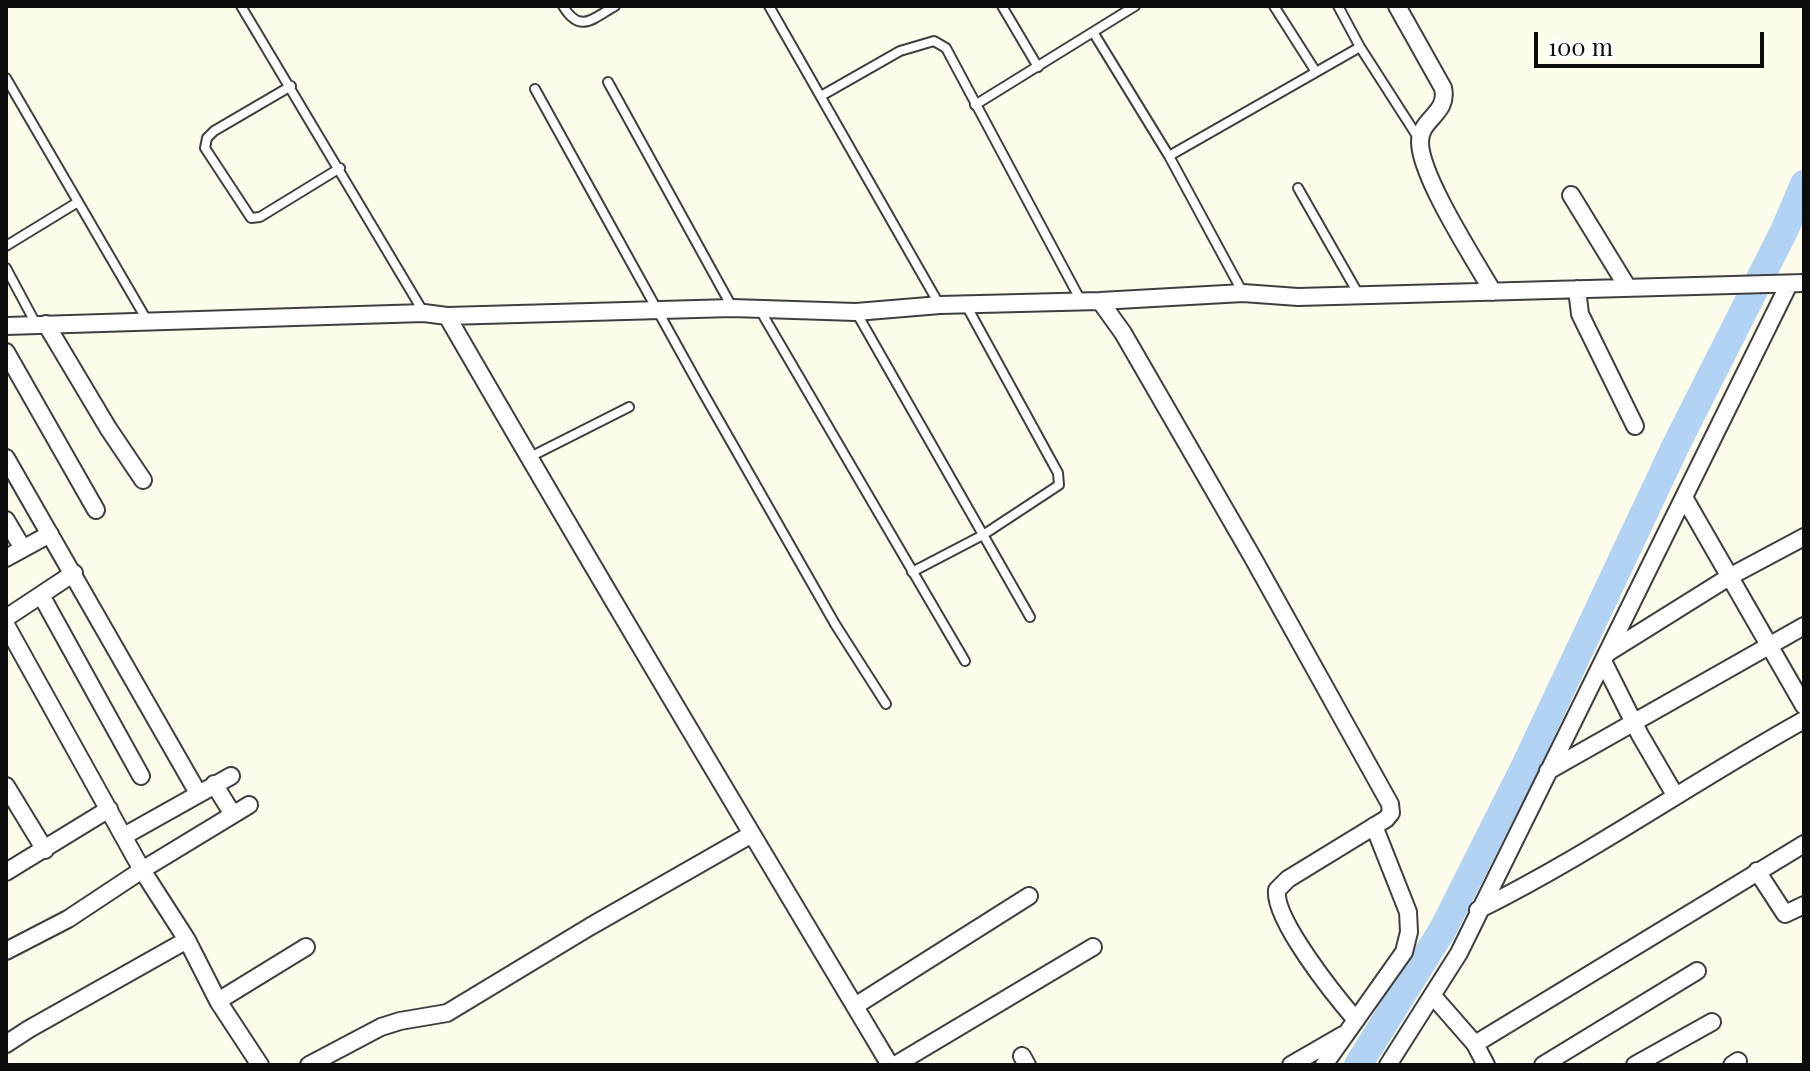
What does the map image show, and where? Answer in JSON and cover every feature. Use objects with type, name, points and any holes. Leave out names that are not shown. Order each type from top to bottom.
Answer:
[{"type":"street","points":[[1397,6],[1443,88],[1445,99],[1441,108],[1427,123],[1419,139],[1429,178],[1493,292]]},
{"type":"street","points":[[1571,195],[1628,288]]},
{"type":"street","points":[[6,326],[424,313],[447,316],[732,308],[856,312],[940,305],[1081,302],[1243,293],[1298,297],[1790,284],[1459,953],[1388,1065]]},
{"type":"street","points":[[1577,289],[1580,314],[1635,426]]},
{"type":"street","points":[[1100,301],[1123,333],[1253,558],[1390,804],[1391,813],[1288,879],[1277,890],[1275,899],[1352,1026]]},
{"type":"street","points":[[447,316],[752,834],[893,1065],[1093,947]]},
{"type":"street","points":[[41,324],[143,480]]},
{"type":"street","points":[[6,352],[96,510]]},
{"type":"street","points":[[6,458],[198,793]]},
{"type":"street","points":[[1685,499],[1804,706]]},
{"type":"street","points":[[6,520],[22,547]]},
{"type":"street","points":[[6,558],[50,534]]},
{"type":"street","points":[[1605,657],[1729,577],[1804,537]]},
{"type":"street","points":[[6,618],[74,573]]},
{"type":"street","points":[[41,595],[141,776]]},
{"type":"street","points":[[6,625],[142,870],[187,940],[218,1001],[260,1065]]},
{"type":"street","points":[[1546,772],[1804,626]]},
{"type":"street","points":[[1605,657],[1634,722],[1675,795]]},
{"type":"street","points":[[1478,910],[1526,887],[1727,762],[1804,720]]},
{"type":"street","points":[[124,836],[231,776]]},
{"type":"street","points":[[214,784],[232,813]]},
{"type":"street","points":[[6,786],[45,850]]},
{"type":"street","points":[[6,951],[68,919],[249,805]]},
{"type":"street","points":[[6,872],[109,809]]},
{"type":"street","points":[[1324,1065],[1404,952],[1409,932],[1408,912],[1374,826]]},
{"type":"street","points":[[309,1065],[381,1027],[454,1010],[591,926],[752,834]]},
{"type":"street","points":[[1475,1044],[1804,844]]},
{"type":"street","points":[[1757,871],[1785,914],[1804,905]]},
{"type":"street","points":[[855,1006],[1029,896]]},
{"type":"street","points":[[6,1044],[187,940]]},
{"type":"street","points":[[218,1001],[306,947]]},
{"type":"street","points":[[1543,1065],[1697,971]]},
{"type":"street","points":[[1433,996],[1475,1044],[1486,1065]]},
{"type":"street","points":[[1635,1065],[1712,1022]]},
{"type":"street","points":[[1291,1065],[1352,1026]]},
{"type":"lane","points":[[241,6],[424,313]]},
{"type":"lane","points":[[563,6],[571,19],[578,23],[587,22],[615,6]]},
{"type":"lane","points":[[769,6],[940,305]]},
{"type":"lane","points":[[1002,6],[1038,67]]},
{"type":"lane","points":[[975,105],[1135,6]]},
{"type":"lane","points":[[1274,6],[1316,72]]},
{"type":"lane","points":[[1338,6],[1360,47],[1419,139]]},
{"type":"lane","points":[[1093,32],[1169,156],[1243,293]]},
{"type":"lane","points":[[821,96],[900,51],[934,41],[946,48],[1081,302]]},
{"type":"lane","points":[[1169,156],[1360,47]]},
{"type":"lane","points":[[6,78],[148,323]]},
{"type":"lane","points":[[608,82],[732,308]]},
{"type":"lane","points":[[291,86],[214,131],[207,138],[205,148],[251,218],[260,217],[340,168]]},
{"type":"lane","points":[[535,89],[835,624],[886,704]]},
{"type":"lane","points":[[1298,188],[1359,295]]},
{"type":"lane","points":[[6,246],[78,202]]},
{"type":"lane","points":[[6,268],[41,324]]},
{"type":"lane","points":[[912,572],[983,535],[1059,485],[1060,479],[965,304]]},
{"type":"lane","points":[[760,309],[965,661]]},
{"type":"lane","points":[[856,312],[1030,617]]},
{"type":"lane","points":[[529,457],[629,407]]},
{"type":"waterway","points":[[1358,1065],[1443,929],[1525,766],[1676,445],[1785,229],[1804,184]]}]
